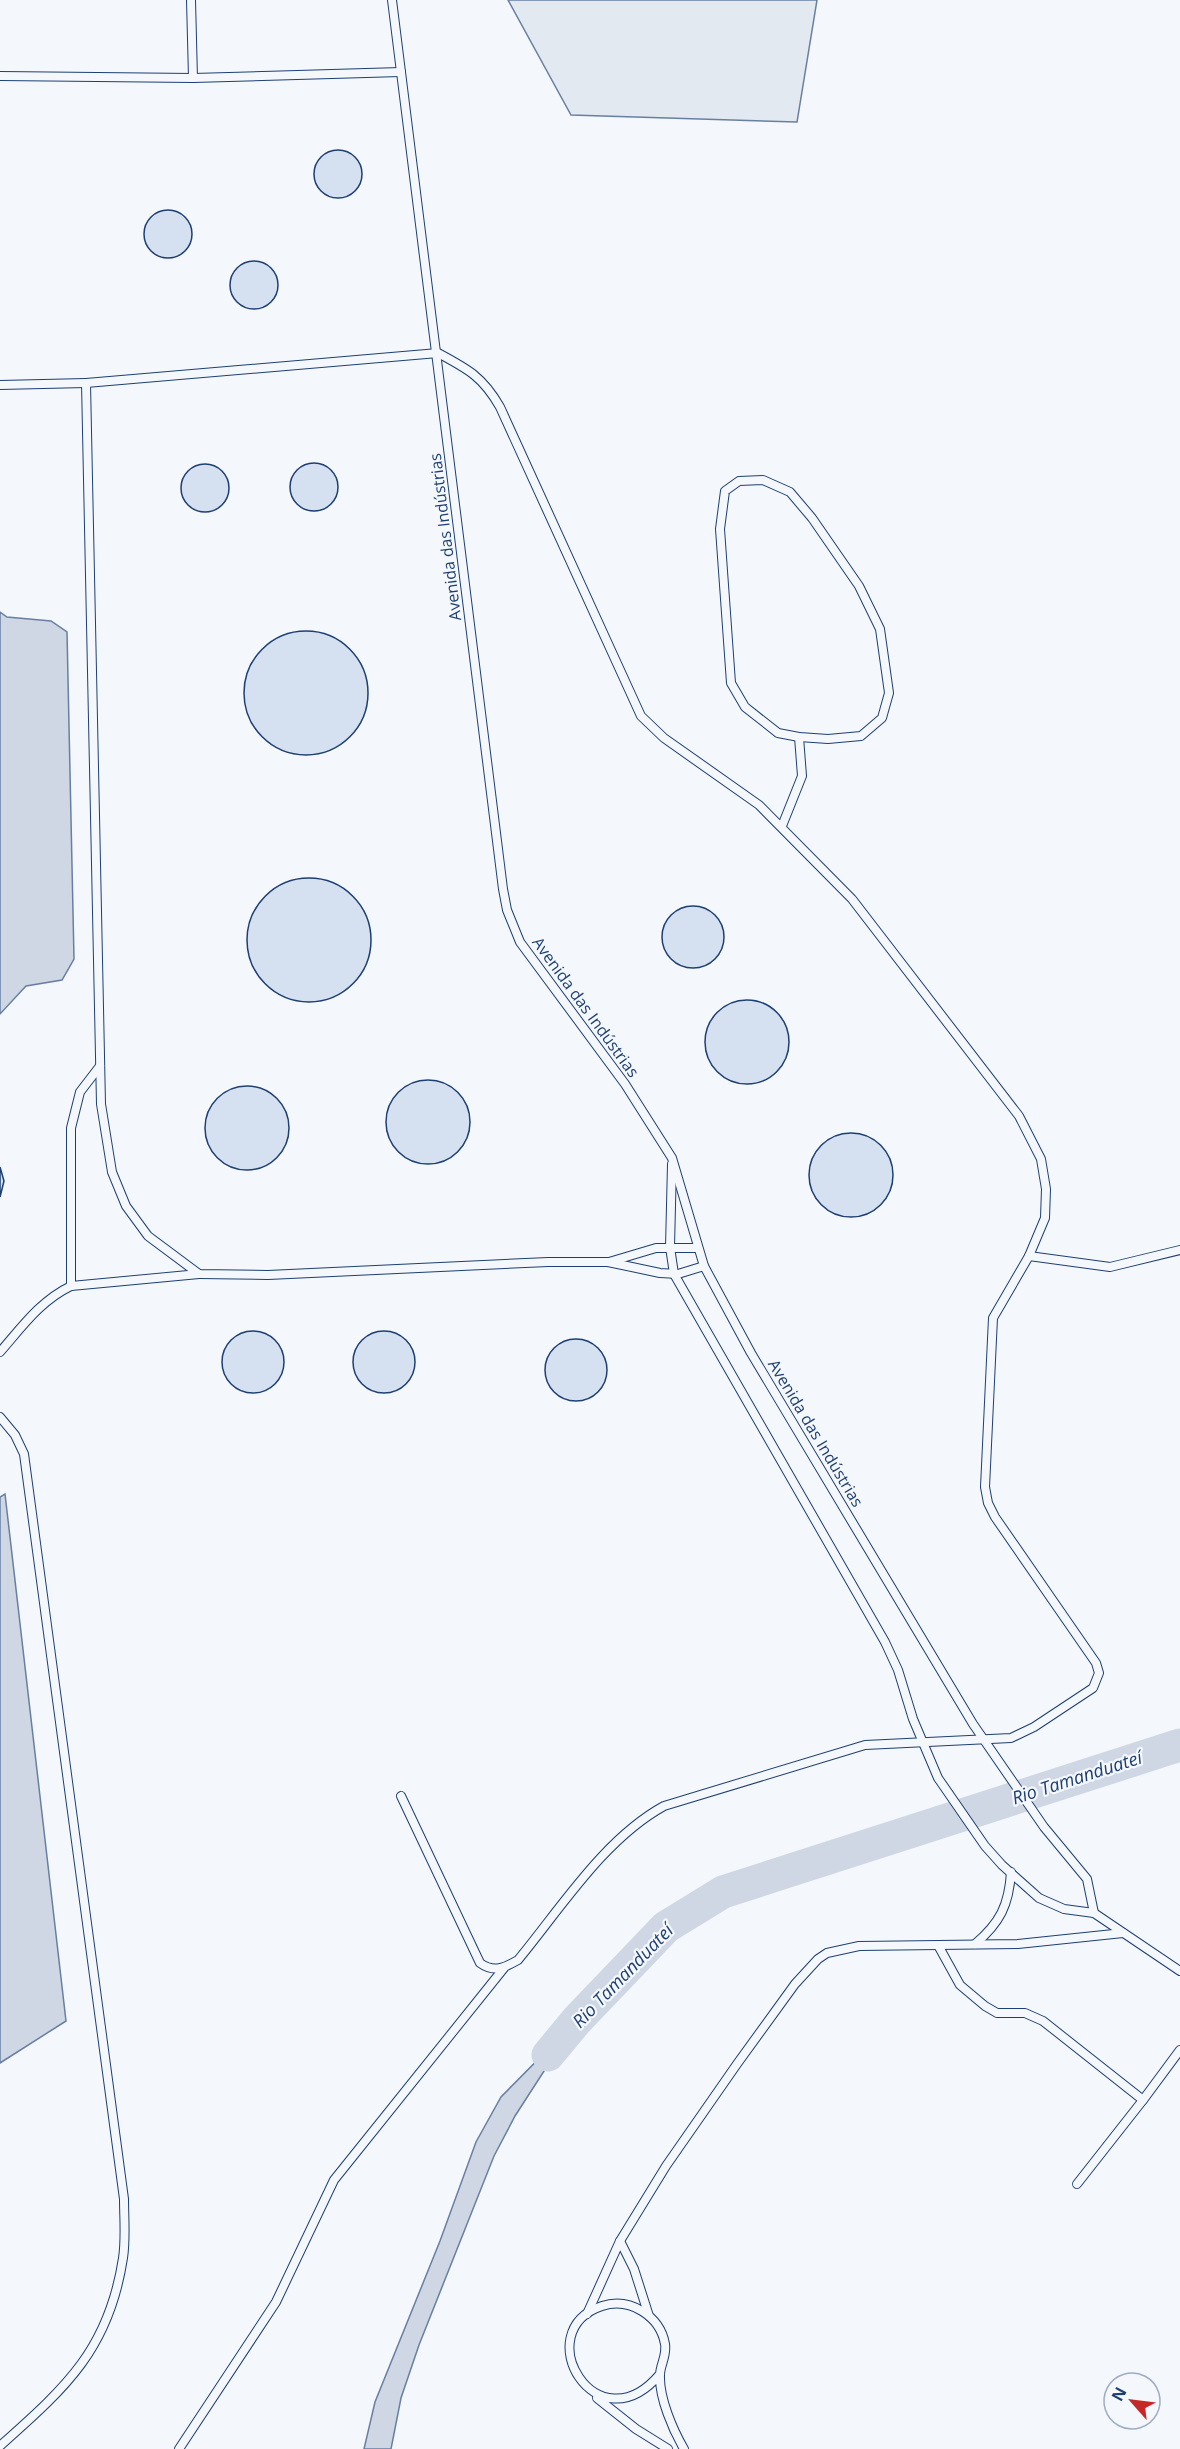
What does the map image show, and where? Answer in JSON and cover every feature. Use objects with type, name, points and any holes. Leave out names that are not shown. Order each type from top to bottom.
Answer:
[{"type":"lane","points":[[191,0],[193,78]]},
{"type":"lane","name":"Avenida das Indústrias","points":[[392,0],[507,910],[520,942],[625,1084],[672,1158],[704,1266],[751,1353],[984,1741],[1044,1827],[1087,1879],[1094,1913]]},
{"type":"lane","points":[[0,76],[193,78],[401,72]]},
{"type":"lane","points":[[0,385],[86,383],[438,353],[474,372],[490,388],[642,716],[664,738],[759,805],[852,899],[1019,1116],[1041,1159],[1046,1189],[1045,1218],[1029,1256],[993,1318],[985,1487],[987,1503],[995,1517],[1050,1594],[1096,1663],[1099,1673],[1093,1688],[1034,1727],[1011,1738],[984,1741],[921,1741],[855,1747],[663,1806],[622,1835],[518,1960],[504,1968],[333,2180],[276,2302],[179,2449]]},
{"type":"lane","points":[[86,383],[101,1104],[112,1172],[126,1206],[148,1236],[199,1274]]},
{"type":"lane","points":[[763,480],[790,492],[812,518],[859,586],[880,629],[889,693],[882,718],[861,736],[799,738],[778,733],[745,707],[731,683],[720,529],[725,491],[739,482],[763,480]]},
{"type":"lane","points":[[782,826],[802,776],[799,738]]},
{"type":"lane","points":[[71,1286],[71,1128],[80,1092],[100,1066]]},
{"type":"lane","points":[[672,1158],[670,1247],[674,1274],[885,1642],[898,1670],[921,1741],[938,1778],[985,1846],[1039,1898],[1064,1909],[1094,1913],[1180,1971]]},
{"type":"lane","points":[[609,1262],[650,1249],[698,1248]]},
{"type":"lane","points":[[1029,1256],[1110,1267],[1180,1250]]},
{"type":"lane","points":[[0,1352],[39,1307],[54,1295],[71,1286],[199,1274],[268,1275],[548,1262],[609,1262],[674,1274],[704,1266]]},
{"type":"lane","points":[[0,1417],[15,1435],[24,1454],[124,2199],[124,2256],[116,2294],[99,2335],[80,2368],[59,2393],[0,2446]]},
{"type":"lane","points":[[401,1796],[480,1963],[494,1969],[504,1968]]},
{"type":"lane","points":[[975,1944],[993,1928],[1000,1915],[1010,1893],[1011,1872]]},
{"type":"lane","points":[[668,2449],[636,2429],[576,2378],[569,2351],[571,2337],[587,2314],[620,2241],[690,2130],[795,1984],[818,1959],[835,1951],[859,1946],[939,1947],[1018,1944],[1123,1933]]},
{"type":"lane","points":[[939,1947],[960,1985],[985,2006],[997,2013],[1025,2013],[1043,2020],[1143,2100]]},
{"type":"lane","points":[[1077,2184],[1180,2050]]},
{"type":"lane","points":[[620,2241],[634,2269],[649,2316]]},
{"type":"lane","points":[[585,2388],[599,2397],[616,2400],[632,2398],[647,2390],[660,2374],[665,2362],[665,2345],[660,2329],[649,2316],[635,2307],[619,2304],[602,2306],[587,2314]]},
{"type":"lane","points":[[660,2374],[673,2429],[684,2449]]},
{"type":"shaded area","points":[[508,0],[817,0],[797,122],[571,115]]},
{"type":"shaded area","points":[[0,612],[7,617],[51,621],[67,632],[74,959],[62,980],[26,986],[0,1014]]},
{"type":"shaded area","points":[[5,1494],[66,2021],[0,2063],[0,1497]]},
{"type":"shaded area","points":[[577,2020],[515,2116],[494,2156],[419,2345],[401,2398],[391,2449],[364,2449],[375,2402],[440,2241],[476,2142],[501,2097]]},
{"type":"building","points":[[333,150],[343,150],[355,157],[362,169],[362,179],[355,191],[343,198],[333,198],[318,187],[314,179],[314,169],[325,154]]},
{"type":"building","points":[[163,210],[173,210],[185,217],[192,229],[192,239],[185,251],[173,258],[163,258],[148,247],[144,239],[144,229],[155,214]]},
{"type":"building","points":[[249,261],[259,261],[271,268],[278,280],[278,290],[271,302],[259,309],[249,309],[234,298],[230,290],[230,280],[241,265]]},
{"type":"building","points":[[309,463],[319,463],[331,470],[338,482],[338,492],[331,504],[319,511],[309,511],[294,500],[290,492],[290,482],[301,467]]},
{"type":"building","points":[[200,464],[210,464],[222,471],[229,483],[229,493],[222,505],[210,512],[200,512],[185,501],[181,493],[181,483],[192,468]]},
{"type":"building","points":[[306,631],[330,636],[350,649],[363,669],[368,693],[363,717],[350,737],[330,750],[306,755],[282,750],[262,737],[249,717],[244,693],[249,669],[262,649],[282,636]]},
{"type":"building","points":[[309,878],[333,883],[353,896],[366,916],[371,940],[366,964],[353,984],[333,997],[309,1002],[285,997],[265,984],[252,964],[247,940],[252,916],[265,896],[285,883]]},
{"type":"building","points":[[693,906],[705,908],[715,915],[722,925],[724,937],[722,949],[715,959],[705,966],[693,968],[681,966],[671,959],[664,949],[662,937],[664,925],[671,915],[681,908]]},
{"type":"building","points":[[739,1000],[755,1000],[771,1007],[782,1018],[789,1034],[786,1058],[777,1072],[755,1084],[739,1084],[723,1077],[712,1066],[705,1050],[705,1034],[712,1018],[723,1007]]},
{"type":"building","points":[[420,1080],[436,1080],[452,1087],[463,1098],[470,1114],[467,1138],[458,1152],[436,1164],[420,1164],[404,1157],[393,1146],[386,1130],[386,1114],[393,1098],[404,1087]]},
{"type":"building","points":[[239,1086],[255,1086],[271,1093],[282,1104],[289,1120],[286,1144],[277,1158],[255,1170],[239,1170],[223,1163],[212,1152],[205,1136],[205,1120],[212,1104],[223,1093]]},
{"type":"building","points":[[843,1133],[859,1133],[875,1140],[886,1151],[893,1167],[890,1191],[881,1205],[859,1217],[843,1217],[827,1210],[816,1199],[809,1183],[809,1167],[816,1151],[827,1140]]},
{"type":"building","points":[[0,1167],[4,1181],[0,1197]]},
{"type":"building","points":[[253,1331],[265,1333],[275,1340],[282,1350],[284,1362],[282,1374],[275,1384],[265,1391],[253,1393],[241,1391],[231,1384],[224,1374],[222,1362],[224,1350],[231,1340],[241,1333]]},
{"type":"building","points":[[384,1331],[396,1333],[406,1340],[413,1350],[415,1362],[413,1374],[406,1384],[396,1391],[384,1393],[372,1391],[362,1384],[355,1374],[353,1362],[355,1350],[362,1340],[372,1333]]},
{"type":"building","points":[[576,1339],[588,1341],[598,1348],[605,1358],[607,1370],[605,1382],[598,1392],[588,1399],[576,1401],[564,1399],[554,1392],[547,1382],[545,1370],[547,1358],[554,1348],[564,1341]]},
{"type":"waterway","name":"Rio Tamanduateí","points":[[548,2055],[577,2020],[666,1927],[723,1892],[1180,1745]]}]
